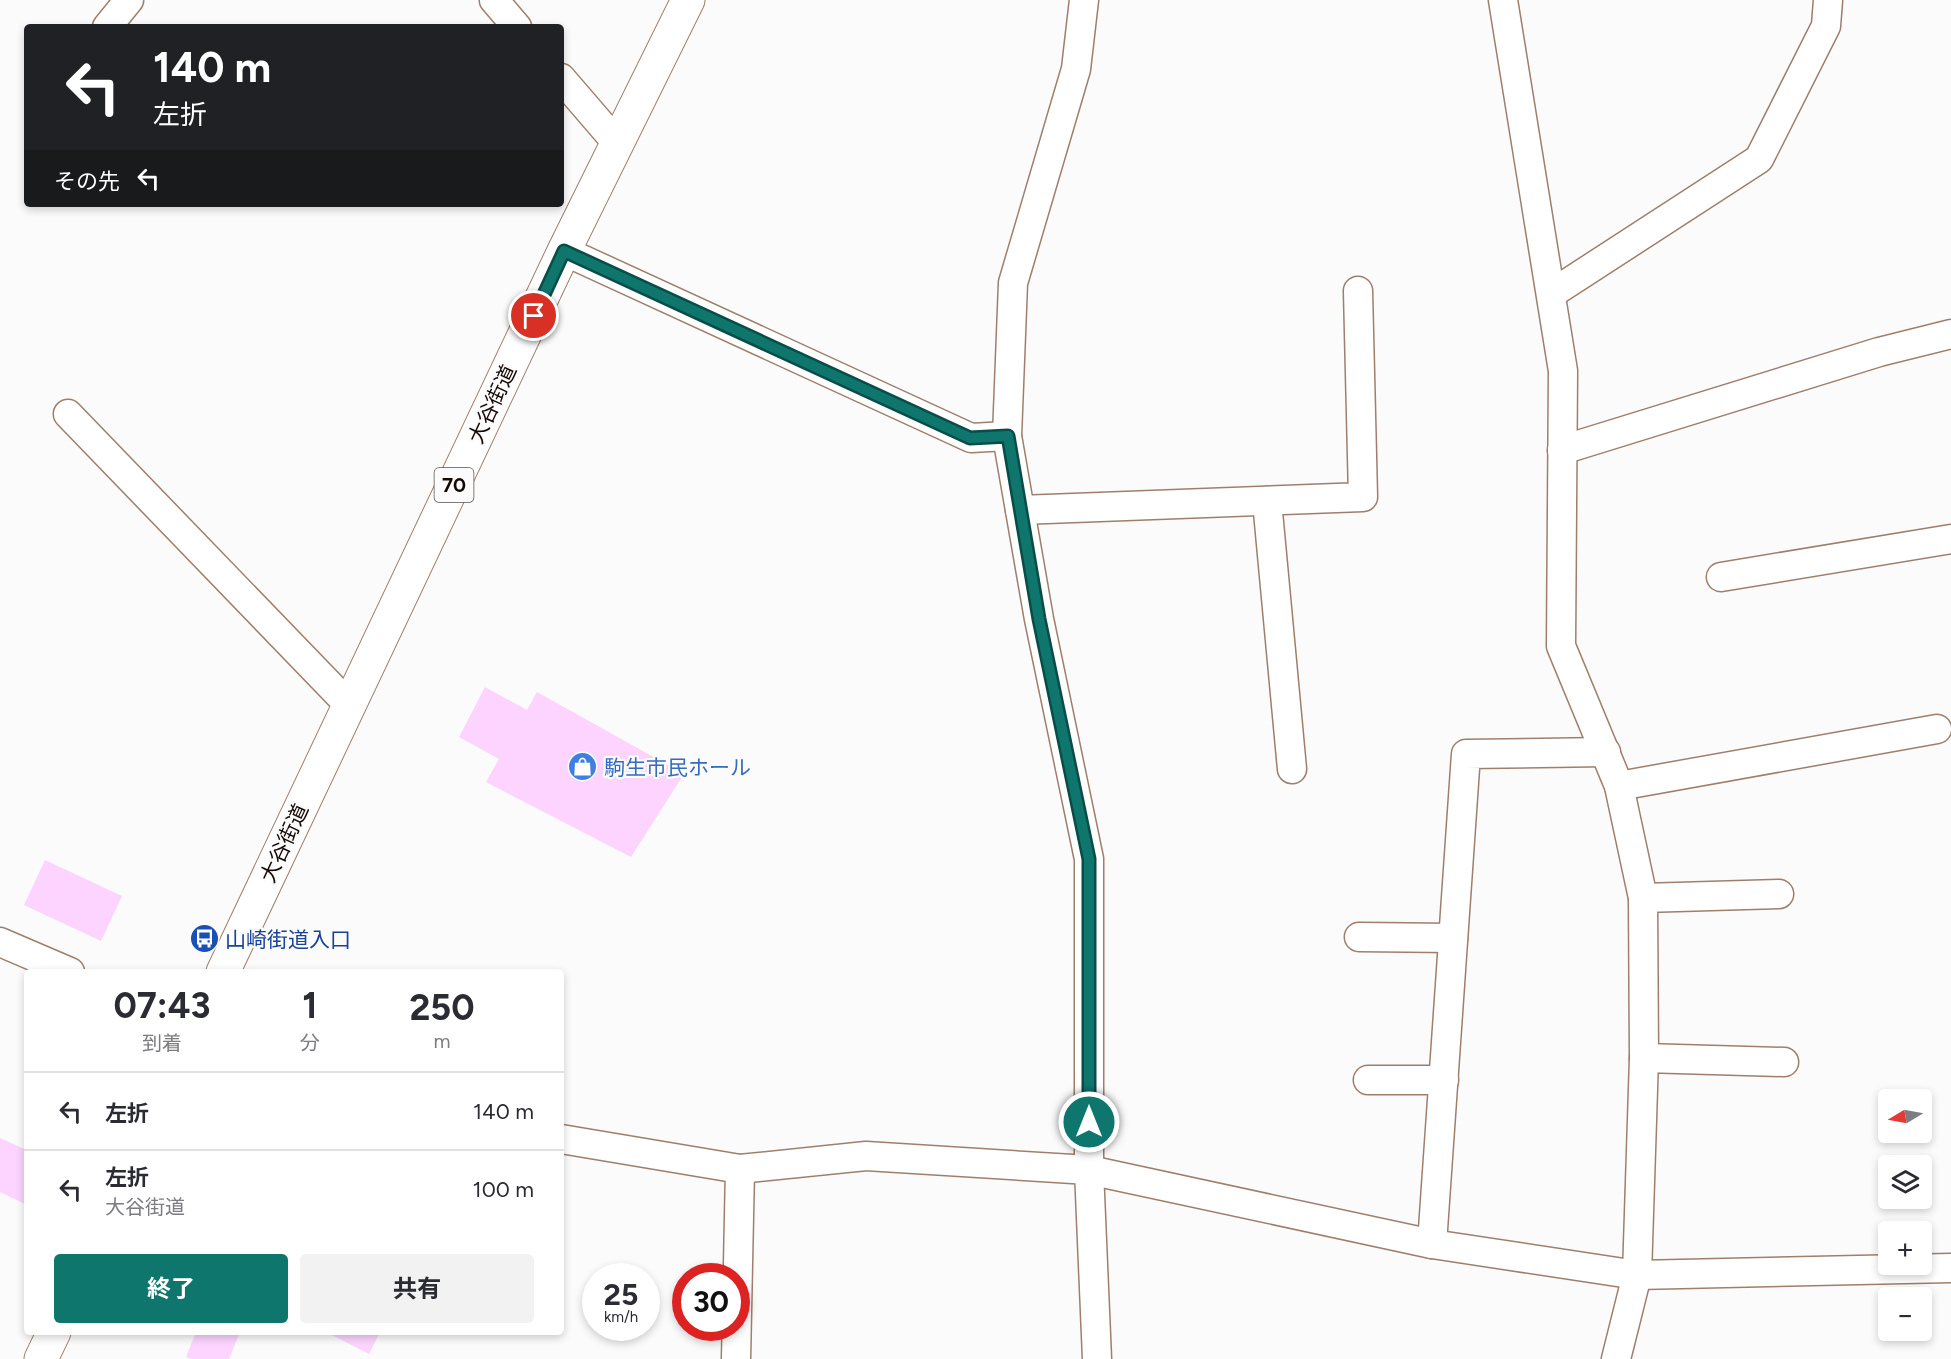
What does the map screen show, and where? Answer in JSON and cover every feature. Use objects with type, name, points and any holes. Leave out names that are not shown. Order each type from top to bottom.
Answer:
[{"type":"main road","name":"大谷街道","points":[[224,969],[564,251],[688,0]]},
{"type":"main road","points":[[41,1359],[53,1335]]},
{"type":"street","points":[[109,24],[129,0]]},
{"type":"street","points":[[494,0],[514,24]]},
{"type":"street","points":[[1084,0],[1076,69],[1013,283],[1008,436],[1042,631],[1089,859],[1089,1170],[1097,1359]]},
{"type":"street","points":[[1503,0],[1563,371],[1562,646],[1619,786],[1643,897],[1644,1058],[1637,1275],[1616,1359]]},
{"type":"street","points":[[1551,294],[1759,159],[1826,26],[1828,0]]},
{"type":"street","points":[[564,81],[617,143]]},
{"type":"street","points":[[564,251],[970,438],[1008,436]]},
{"type":"street","points":[[1020,510],[1363,497],[1358,291]]},
{"type":"street","points":[[1562,450],[1879,352],[1951,334]]},
{"type":"street","points":[[68,414],[349,705]]},
{"type":"street","points":[[1267,501],[1292,769]]},
{"type":"street","points":[[1721,577],[1951,539]]},
{"type":"street","points":[[1619,786],[1937,729]]},
{"type":"street","points":[[1432,1244],[1466,754],[1606,752]]},
{"type":"street","points":[[1643,897],[1779,894]]},
{"type":"street","points":[[1359,938],[1453,938]]},
{"type":"street","points":[[0,942],[63,969]]},
{"type":"street","points":[[1644,1058],[1784,1062]]},
{"type":"street","points":[[1368,1080],[1444,1080]]},
{"type":"street","points":[[564,1140],[740,1169],[866,1156],[1089,1170],[1432,1244],[1637,1275],[1951,1268]]},
{"type":"street","points":[[736,1359],[740,1169]]},
{"type":"building","name":"駒生市民ホール","points":[[485,687],[527,710],[537,692],[684,774],[631,857],[486,782],[499,759],[459,737]]},
{"type":"building","points":[[45,860],[122,896],[101,941],[24,905]]},
{"type":"building","points":[[0,1138],[24,1149],[24,1204],[0,1192]]},
{"type":"building","points":[[195,1335],[239,1335],[229,1359],[186,1357]]},
{"type":"building","points":[[332,1335],[378,1335],[369,1354]]},
{"type":"place","name":"駒生市民ホール","points":[[583,767]]},
{"type":"place","name":"山崎街道入口","points":[[204,939]]},
{"type":"route","points":[[534,316],[564,251],[970,438],[1008,436],[1039,619],[1089,859],[1089,1122]]}]
